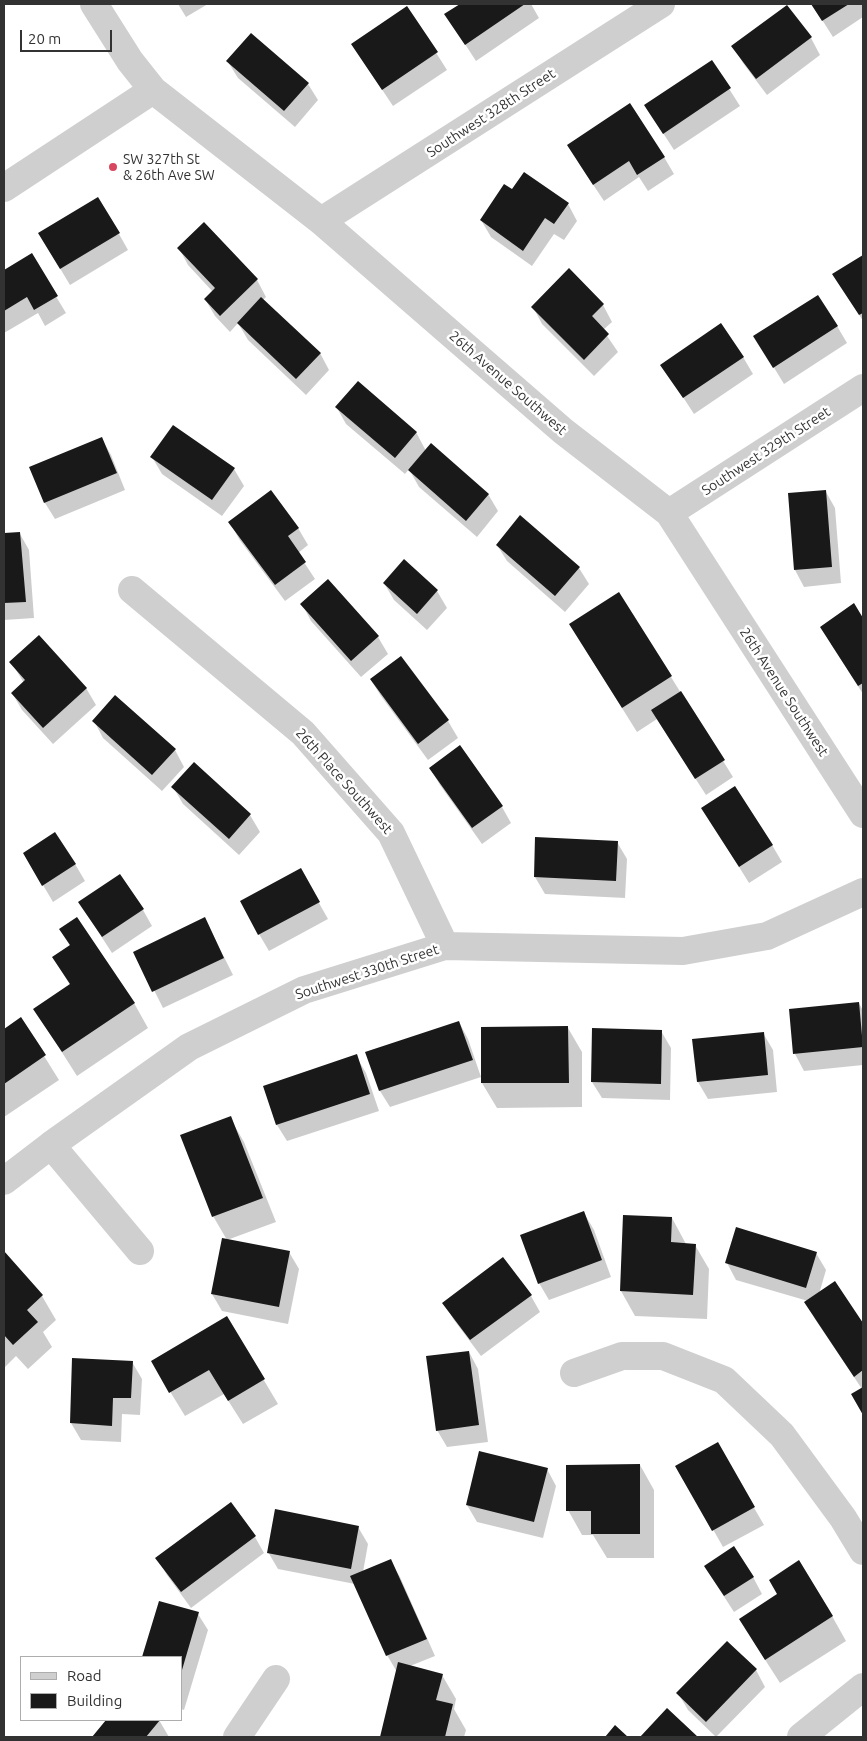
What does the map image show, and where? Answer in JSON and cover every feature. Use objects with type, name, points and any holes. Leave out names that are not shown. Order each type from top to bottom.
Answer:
[{"type":"street","name":"26th Avenue Southwest","points":[[94,4],[130,61],[153,90],[320,221],[563,431],[669,513],[863,814]]},
{"type":"street","name":"Southwest 328th Street","points":[[320,221],[661,4]]},
{"type":"street","points":[[4,188],[153,90]]},
{"type":"street","name":"Southwest 329th Street","points":[[669,513],[863,388]]},
{"type":"street","name":"26th Place Southwest","points":[[132,590],[303,733],[391,833],[445,946]]},
{"type":"street","name":"Southwest 330th Street","points":[[4,1181],[51,1144],[189,1047],[304,990],[445,946],[683,951],[767,936],[863,892]]},
{"type":"street","points":[[51,1144],[140,1251]]},
{"type":"street","points":[[574,1373],[622,1356],[663,1356],[724,1380],[782,1435],[843,1518],[863,1551]]},
{"type":"street","points":[[237,1737],[276,1679]]},
{"type":"street","points":[[801,1737],[863,1687]]},
{"type":"building","points":[[460,4],[525,4],[465,45],[444,14]]},
{"type":"building","points":[[811,4],[849,4],[822,21]]},
{"type":"building","points":[[787,5],[812,37],[756,79],[731,46]]},
{"type":"building","points":[[407,6],[438,52],[382,90],[351,44]]},
{"type":"building","points":[[251,33],[309,83],[284,111],[226,61]]},
{"type":"building","points":[[712,60],[731,88],[663,134],[644,105]]},
{"type":"building","points":[[630,103],[665,157],[637,175],[629,161],[593,185],[567,145]]},
{"type":"building","points":[[524,172],[569,203],[554,224],[545,218],[523,251],[480,220],[504,184],[512,189]]},
{"type":"building","points":[[98,197],[120,233],[60,269],[38,233]]},
{"type":"building","points":[[204,222],[258,279],[220,316],[204,299],[215,288],[177,248]]},
{"type":"building","points":[[32,253],[58,296],[34,310],[27,297],[4,311],[4,270]]},
{"type":"building","points":[[863,255],[863,313],[859,315],[832,274]]},
{"type":"building","points":[[569,268],[604,304],[592,316],[609,334],[584,360],[531,307]]},
{"type":"building","points":[[818,295],[838,326],[773,368],[753,336]]},
{"type":"building","points":[[261,297],[321,353],[296,379],[237,323]]},
{"type":"building","points":[[721,323],[744,357],[683,398],[660,365]]},
{"type":"building","points":[[358,381],[417,432],[395,458],[335,407]]},
{"type":"building","points":[[173,425],[235,468],[212,500],[150,457]]},
{"type":"building","points":[[102,437],[117,473],[44,503],[29,467]]},
{"type":"building","points":[[431,443],[489,494],[466,521],[408,470]]},
{"type":"building","points":[[271,490],[299,528],[288,536],[306,562],[275,585],[228,522]]},
{"type":"building","points":[[826,490],[832,567],[794,570],[788,493]]},
{"type":"building","points":[[520,515],[580,567],[555,596],[496,545]]},
{"type":"building","points":[[20,532],[26,602],[4,603],[4,533]]},
{"type":"building","points":[[404,559],[438,590],[417,614],[383,583]]},
{"type":"building","points":[[328,579],[379,636],[351,661],[300,604]]},
{"type":"building","points":[[619,592],[672,676],[622,708],[569,624]]},
{"type":"building","points":[[854,603],[863,618],[863,683],[858,686],[820,627]]},
{"type":"building","points":[[39,635],[87,688],[43,728],[11,693],[25,680],[9,662]]},
{"type":"building","points":[[401,656],[449,720],[418,744],[370,679]]},
{"type":"building","points":[[681,691],[725,760],[695,779],[651,710]]},
{"type":"building","points":[[115,695],[176,749],[152,775],[92,721]]},
{"type":"building","points":[[460,745],[503,806],[472,828],[429,768]]},
{"type":"building","points":[[194,762],[251,814],[229,839],[171,787]]},
{"type":"building","points":[[735,786],[773,845],[739,867],[701,808]]},
{"type":"building","points":[[55,832],[76,864],[42,886],[23,853]]},
{"type":"building","points":[[535,837],[618,841],[616,881],[534,877]]},
{"type":"building","points":[[301,868],[320,902],[258,935],[240,901]]},
{"type":"building","points":[[120,874],[144,909],[102,937],[78,902]]},
{"type":"building","points":[[77,917],[135,1003],[62,1052],[33,1009],[70,984],[52,957],[70,945],[59,929]]},
{"type":"building","points":[[205,917],[224,958],[152,992],[133,952]]},
{"type":"building","points":[[859,1002],[863,1047],[793,1054],[789,1009]]},
{"type":"building","points":[[21,1017],[46,1055],[4,1084],[4,1029]]},
{"type":"building","points":[[459,1021],[473,1060],[379,1091],[365,1052]]},
{"type":"building","points":[[568,1026],[569,1083],[481,1083],[481,1027]]},
{"type":"building","points":[[592,1028],[662,1030],[661,1084],[591,1082]]},
{"type":"building","points":[[764,1032],[768,1075],[697,1082],[692,1039]]},
{"type":"building","points":[[357,1054],[370,1094],[276,1125],[263,1086]]},
{"type":"building","points":[[231,1116],[263,1198],[212,1217],[180,1135]]},
{"type":"building","points":[[584,1211],[602,1260],[538,1284],[520,1235]]},
{"type":"building","points":[[623,1215],[672,1217],[671,1242],[696,1244],[693,1295],[620,1291]]},
{"type":"building","points":[[736,1227],[817,1252],[806,1288],[725,1263]]},
{"type":"building","points":[[222,1238],[290,1251],[279,1307],[211,1294]]},
{"type":"building","points":[[4,1251],[43,1295],[27,1310],[38,1322],[13,1345],[4,1335]]},
{"type":"building","points":[[503,1257],[532,1295],[470,1340],[442,1303]]},
{"type":"building","points":[[835,1281],[863,1323],[863,1370],[854,1377],[804,1302]]},
{"type":"building","points":[[227,1316],[265,1379],[228,1401],[209,1370],[169,1393],[151,1361]]},
{"type":"building","points":[[469,1351],[479,1425],[436,1431],[426,1356]]},
{"type":"building","points":[[72,1358],[133,1361],[131,1398],[113,1398],[112,1426],[70,1423]]},
{"type":"building","points":[[863,1387],[863,1415],[851,1394]]},
{"type":"building","points":[[718,1442],[755,1507],[712,1531],[675,1466]]},
{"type":"building","points":[[479,1451],[548,1468],[534,1522],[466,1505]]},
{"type":"building","points":[[640,1464],[640,1534],[591,1534],[591,1511],[566,1511],[566,1465]]},
{"type":"building","points":[[231,1502],[256,1536],[181,1592],[155,1558]]},
{"type":"building","points":[[275,1509],[359,1526],[351,1569],[267,1553]]},
{"type":"building","points":[[734,1546],[754,1577],[724,1596],[704,1566]]},
{"type":"building","points":[[391,1559],[427,1639],[386,1656],[350,1576]]},
{"type":"building","points":[[799,1560],[833,1616],[765,1660],[739,1619],[777,1594],[769,1580]]},
{"type":"building","points":[[159,1601],[199,1612],[182,1670],[182,1656],[142,1656]]},
{"type":"building","points":[[727,1641],[757,1669],[706,1722],[676,1693]]},
{"type":"building","points":[[398,1662],[443,1674],[436,1700],[453,1704],[445,1737],[380,1737]]},
{"type":"building","points":[[667,1708],[698,1737],[640,1737]]},
{"type":"building","points":[[105,1721],[159,1721],[146,1737],[92,1737]]},
{"type":"building","points":[[615,1725],[628,1737],[605,1737]]},
{"type":"place","name":"SW 327th St & 26th Ave SW","points":[[113,167]]}]
